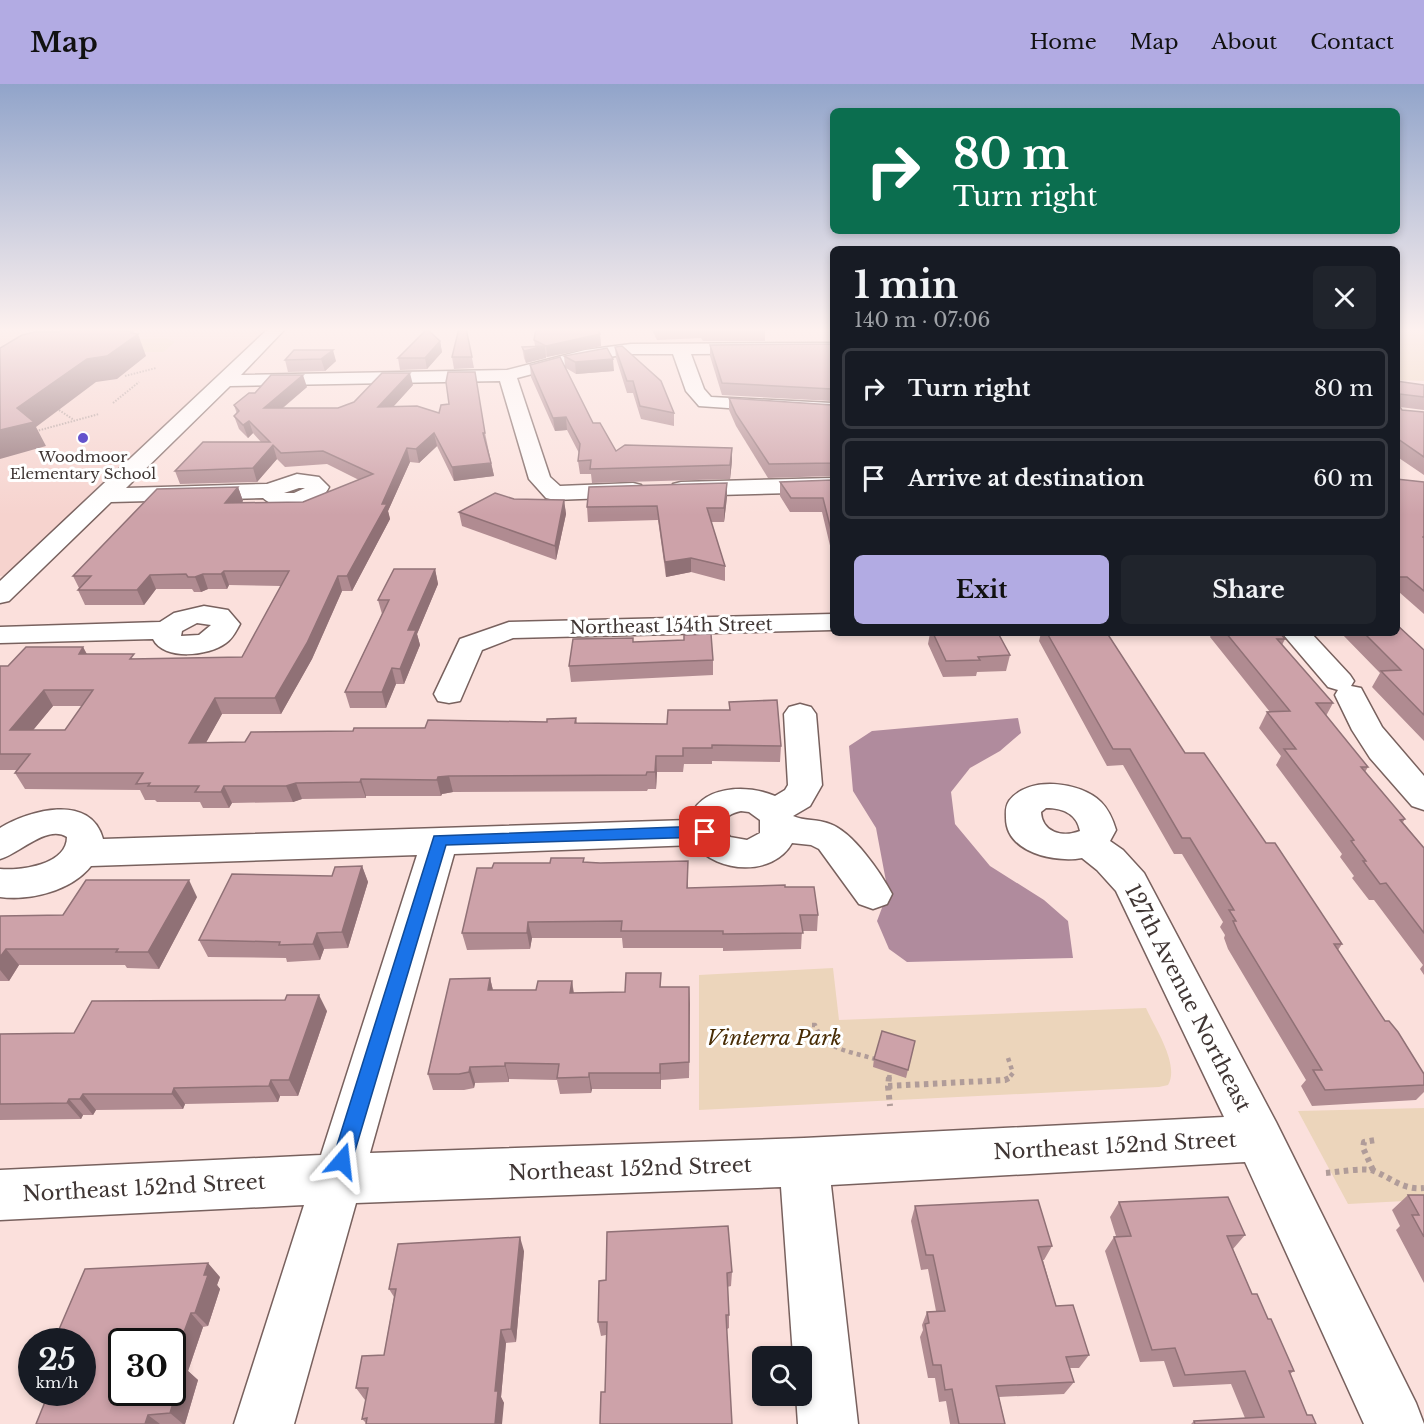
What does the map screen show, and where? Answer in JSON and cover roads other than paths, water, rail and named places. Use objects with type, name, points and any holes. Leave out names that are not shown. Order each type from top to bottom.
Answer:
[{"type":"street","points":[[0,595],[216,391]]},
{"type":"street","points":[[512,391],[540,479],[554,493],[830,485]]},
{"type":"street","points":[[695,391],[706,402],[830,409]]},
{"type":"street","points":[[106,495],[272,491]]},
{"type":"street","name":"Northeast 154th Street","points":[[449,694],[470,645],[506,620],[693,616],[830,622]]},
{"type":"street","points":[[0,635],[167,630]]},
{"type":"street","points":[[1299,636],[1345,688],[1382,750],[1424,798]]},
{"type":"street","points":[[800,714],[805,785],[798,798],[777,820],[777,838],[771,845],[748,854],[723,850],[712,844],[705,832],[704,819],[710,811],[729,801],[754,801],[777,820],[832,840],[873,894]]},
{"type":"street","points":[[0,846],[25,830],[41,824],[69,823],[79,827],[84,834],[85,843],[80,853],[57,873],[25,884],[0,883]]},
{"type":"street","points":[[80,853],[705,832]]},
{"type":"street","points":[[264,1424],[440,840]]},
{"type":"street","name":"127th Avenue Northeast","points":[[1089,844],[1110,860],[1131,884],[1259,1138],[1395,1424]]},
{"type":"street","name":"Northeast 152nd Street","points":[[0,1195],[336,1179],[804,1162],[1259,1138]]},
{"type":"street","points":[[804,1162],[828,1424]]},
{"type":"place","name":"Woodmoor Elementary School","points":[[83,438]]},
{"type":"park label","name":"Vinterra Park","points":[[774,1038]]}]
